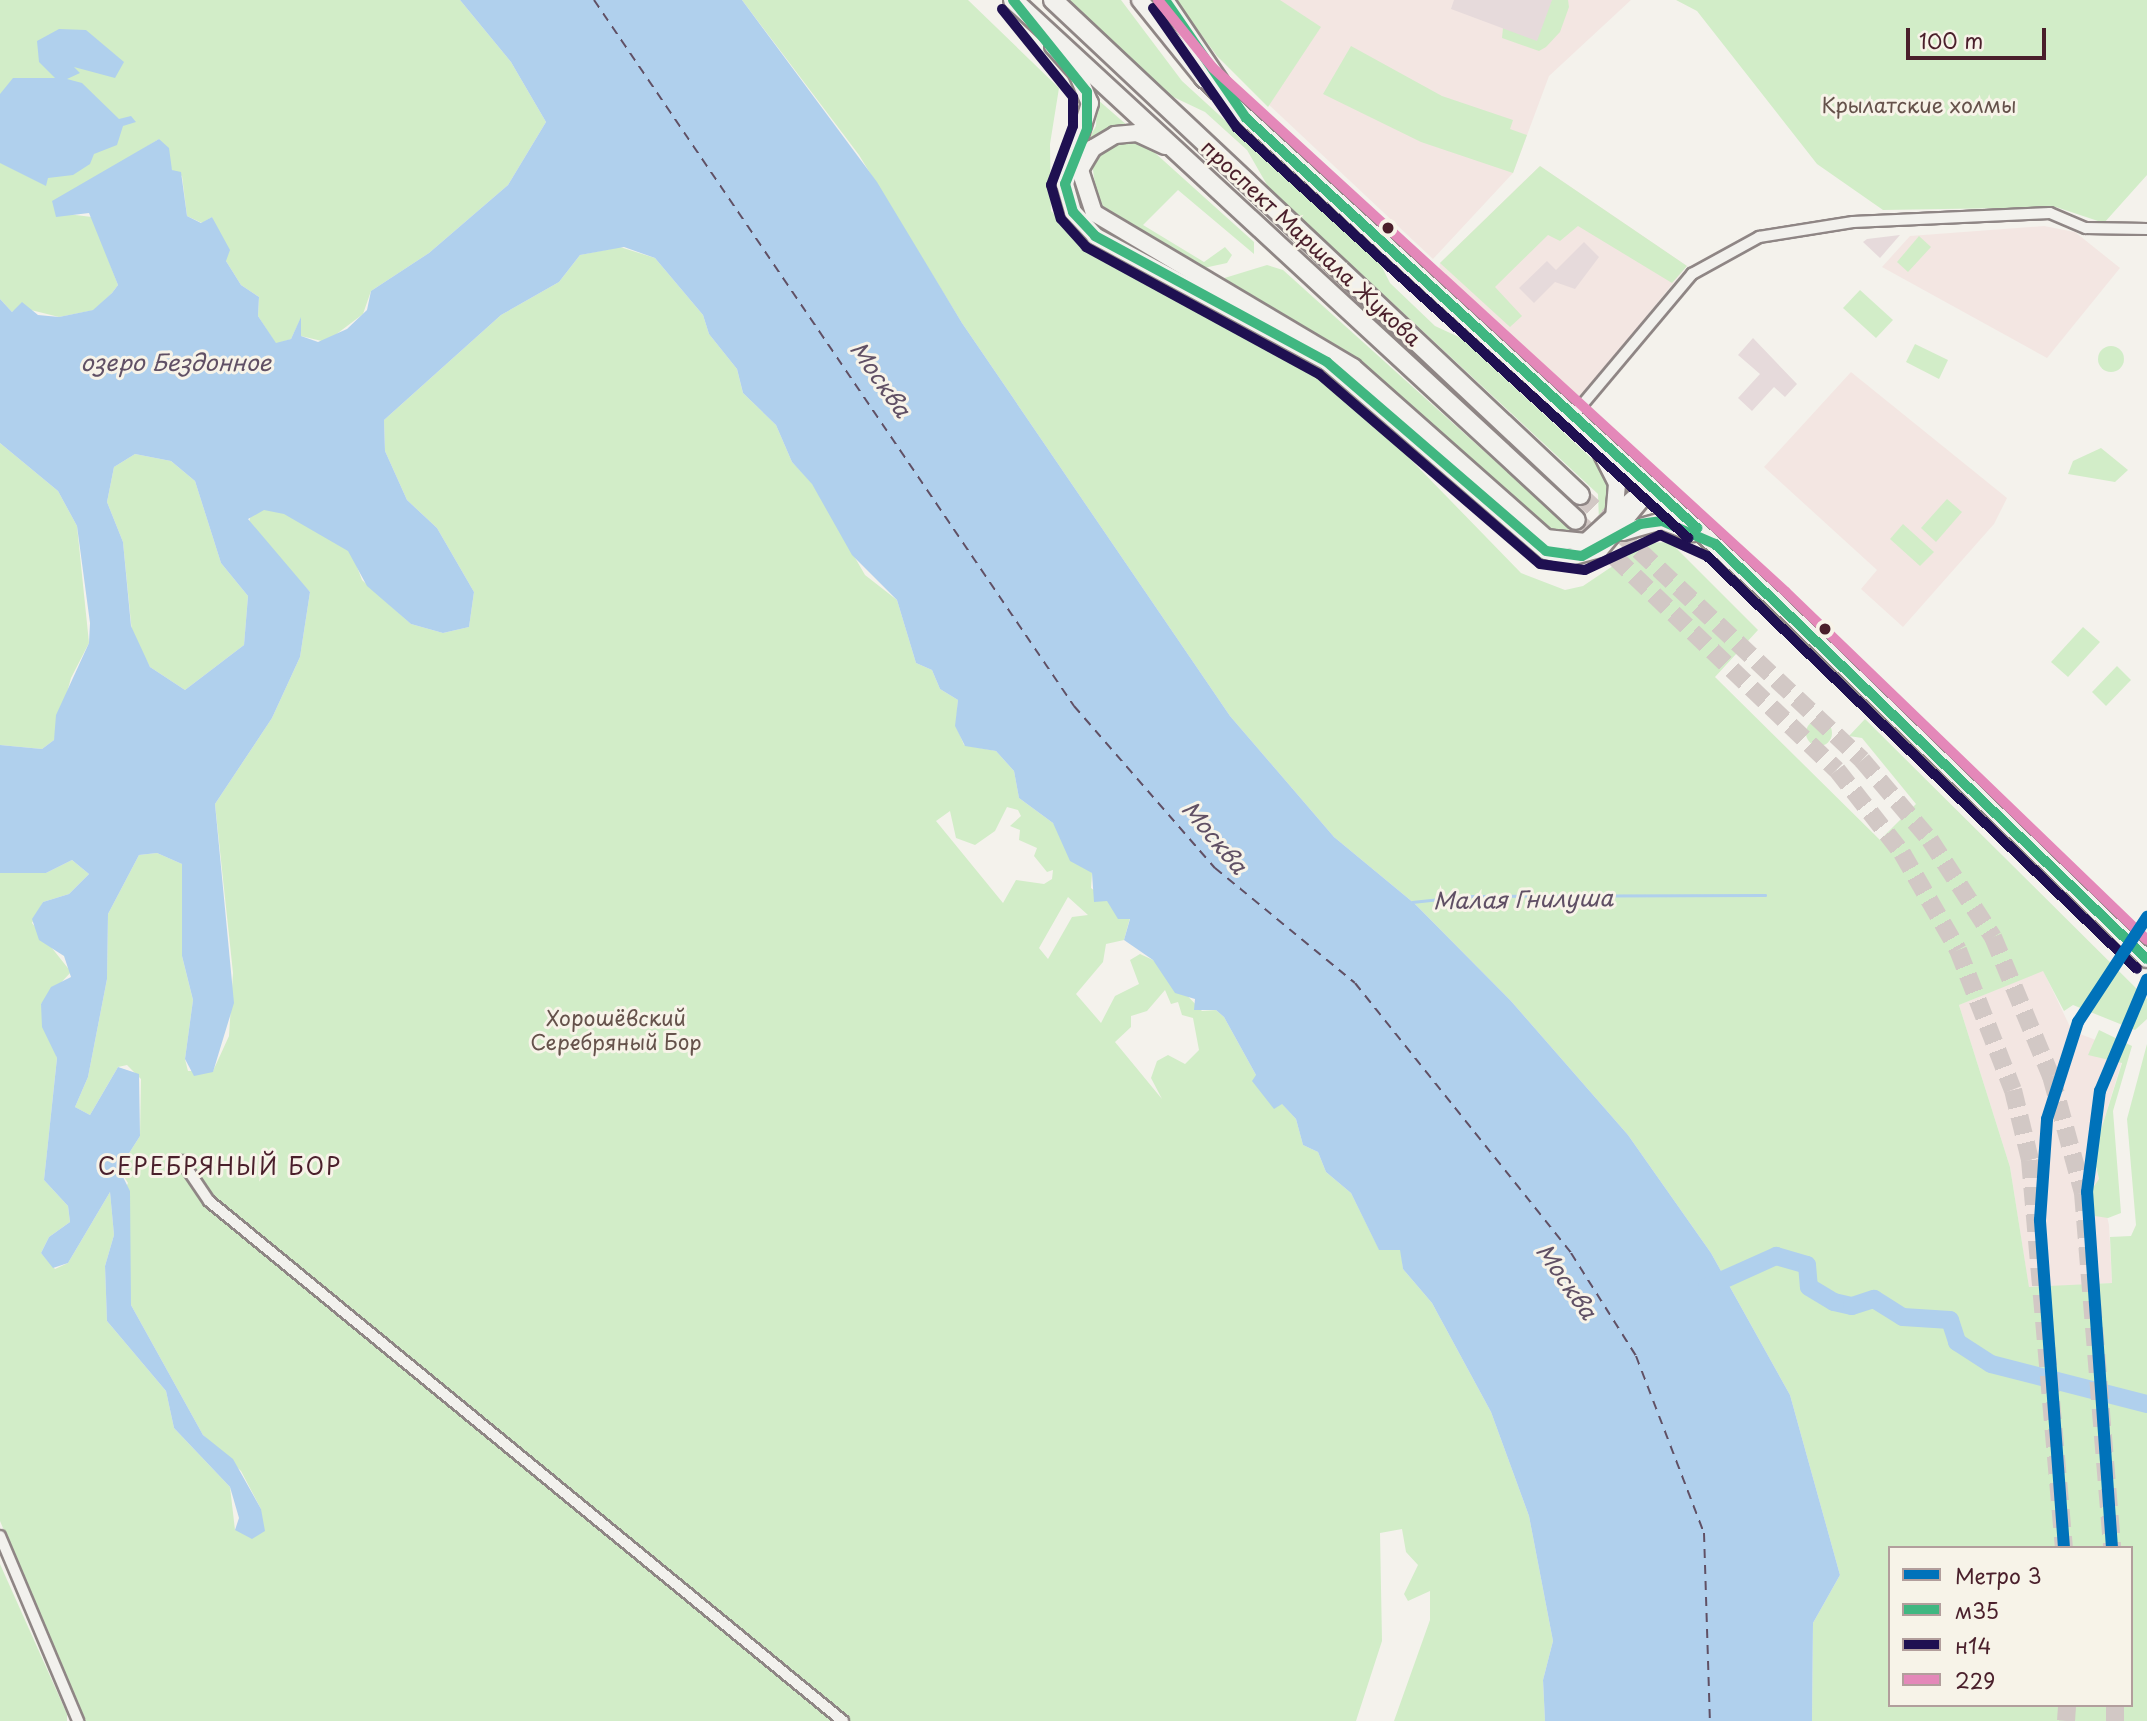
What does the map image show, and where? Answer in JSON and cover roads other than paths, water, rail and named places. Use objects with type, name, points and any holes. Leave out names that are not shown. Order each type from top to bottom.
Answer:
[{"type":"main road","name":"проспект Маршала Жукова","points":[[1013,0],[1198,167],[1576,520]]},
{"type":"main road","points":[[1013,0],[1087,92],[1087,129],[1065,184],[1081,225],[1327,362],[1532,544],[1582,556],[1611,532],[1651,488]]},
{"type":"main road","name":"проспект Маршала Жукова","points":[[1053,0],[1580,495]]},
{"type":"main road","points":[[1140,0],[1183,57],[1245,117],[1572,417],[1715,544],[2147,959]]},
{"type":"main road","points":[[1165,0],[1245,117]]},
{"type":"main road","points":[[1198,167],[1148,136],[1115,135],[1085,157],[1080,185],[1106,223],[1353,367],[1546,538],[1575,544],[1611,532],[1662,521],[1715,544]]},
{"type":"main road","points":[[1588,430],[1617,484],[1617,507],[1611,532]]},
{"type":"street","points":[[1572,417],[1692,274],[1759,237],[1853,222],[2050,213],[2087,228],[2147,229]]},
{"type":"street","points":[[182,1161],[209,1201],[843,1721]]},
{"type":"street","points":[[0,1536],[78,1721]]},
{"type":"water","points":[[460,0],[742,0],[877,182],[962,323],[1230,716],[1334,837],[1415,904],[1511,1001],[1628,1135],[1711,1253],[1790,1395],[1840,1575],[1813,1623],[1812,1721],[1545,1721],[1543,1680],[1553,1641],[1529,1516],[1491,1412],[1432,1303],[1403,1269],[1400,1250],[1379,1250],[1351,1193],[1326,1172],[1318,1152],[1303,1145],[1296,1119],[1282,1104],[1274,1109],[1252,1081],[1256,1075],[1224,1017],[1216,1010],[1194,1010],[1195,999],[1175,993],[1153,960],[1124,940],[1130,919],[1118,919],[1107,901],[1094,902],[1092,873],[1070,861],[1053,823],[1019,798],[1014,771],[996,751],[965,746],[955,726],[958,700],[940,689],[932,670],[916,663],[897,600],[852,555],[812,484],[792,462],[776,425],[743,393],[737,369],[709,334],[703,315],[655,258],[624,247],[580,255],[559,282],[501,315],[384,420],[385,451],[407,500],[437,528],[474,592],[469,627],[443,633],[411,624],[367,586],[348,551],[284,514],[264,510],[248,519],[310,592],[300,657],[272,718],[215,804],[234,1003],[213,1072],[194,1076],[185,1059],[193,1000],[182,956],[182,864],[157,853],[139,855],[108,914],[107,979],[88,1077],[75,1107],[90,1115],[118,1067],[139,1074],[140,1136],[119,1169],[130,1191],[131,1305],[203,1435],[233,1459],[261,1509],[265,1531],[252,1539],[235,1530],[239,1518],[230,1487],[174,1428],[166,1391],[107,1321],[105,1266],[114,1235],[110,1192],[68,1263],[53,1268],[41,1253],[49,1237],[70,1222],[68,1206],[44,1180],[57,1058],[42,1027],[41,1004],[51,987],[71,977],[64,956],[39,940],[32,919],[43,902],[69,894],[89,874],[72,860],[46,873],[0,873],[0,745],[42,749],[54,740],[56,715],[89,643],[90,623],[77,526],[58,491],[0,443],[0,299],[12,312],[22,302],[38,315],[59,317],[93,310],[112,293],[118,285],[89,213],[56,217],[52,201],[159,139],[169,148],[172,170],[181,172],[187,216],[201,223],[212,217],[230,250],[226,261],[241,285],[259,297],[258,316],[276,343],[291,339],[301,317],[301,336],[318,342],[347,329],[367,310],[371,291],[429,253],[508,185],[546,122],[511,62]],"holes":[[[135,454],[171,461],[195,481],[221,563],[248,596],[244,645],[185,690],[150,667],[131,626],[123,542],[107,502],[114,467]]]},
{"type":"water","points":[[59,29],[86,30],[124,62],[115,78],[74,67],[80,73],[67,79],[82,83],[119,119],[131,116],[136,122],[123,126],[117,145],[94,154],[90,164],[73,175],[48,178],[46,186],[0,163],[0,94],[13,78],[55,78],[39,62],[37,41]]},
{"type":"waterway","name":"Малая Гнилуша","points":[[1412,902],[1468,896],[1765,895]]},
{"type":"waterway","points":[[1707,1287],[1776,1256],[1807,1265],[1809,1287],[1834,1302],[1852,1306],[1874,1299],[1903,1317],[1950,1320],[1957,1342],[1991,1364],[2147,1404]]},
{"type":"tunnel","points":[[1580,495],[1862,760],[1930,840],[1993,937],[2051,1076],[2083,1193],[2112,1546]]},
{"type":"tunnel","points":[[1576,520],[1837,770],[1902,853],[1958,950],[2013,1090],[2030,1160],[2064,1546]]},
{"type":"tunnel","points":[[2066,1721],[2067,1707]]},
{"type":"tunnel","points":[[2115,1707],[2115,1721]]},
{"type":"metro line","name":"3","points":[[2064,1546],[2040,1220],[2047,1119],[2078,1022],[2147,917]]},
{"type":"metro line","name":"3","points":[[2112,1546],[2087,1192],[2100,1091],[2147,979]]},
{"type":"district","name":"СЕРЕБРЯНЫЙ БОР","points":[[220,1166]]},
{"type":"park label","name":"Крылатские холмы","points":[[1919,104]]},
{"type":"park label","name":"Хорошёвский Серебряный Бор","points":[[616,1029]]},
{"type":"water label","name":"озеро Бездонное","points":[[176,362]]},
{"type":"water label","name":"Москва","points":[[881,379]]},
{"type":"water label","name":"Москва","points":[[1215,837]]},
{"type":"water label","name":"Москва","points":[[1567,1281]]}]
